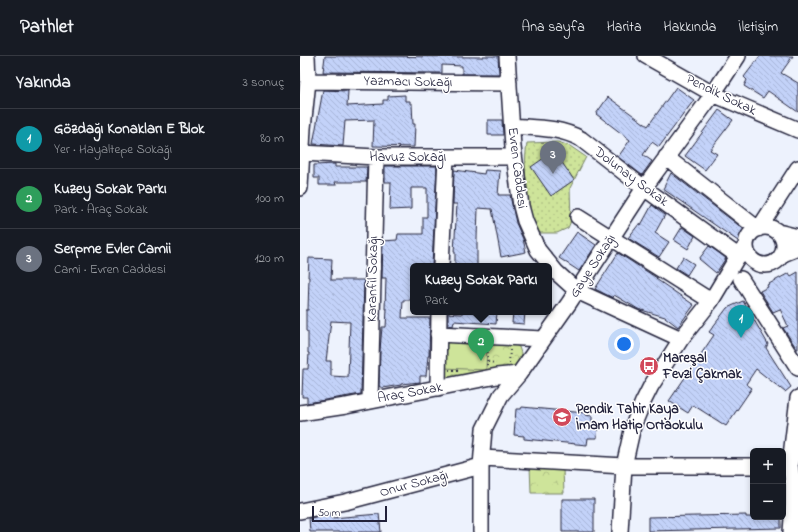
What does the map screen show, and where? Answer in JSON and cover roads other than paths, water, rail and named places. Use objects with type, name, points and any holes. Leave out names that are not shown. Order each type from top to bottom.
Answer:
[{"type":"street","points":[[300,188],[301,129],[308,81],[308,56]]},
{"type":"street","name":"Evren Caddesi","points":[[507,56],[514,157],[521,206],[531,236],[547,263]]},
{"type":"street","name":"Pendik Sokak","points":[[646,56],[713,94],[798,130]]},
{"type":"street","name":"Gaye Sokağı","points":[[481,532],[484,429],[501,395],[519,374],[577,291],[644,188],[713,94],[738,56]]},
{"type":"street","name":"Yazmacı Sokağı","points":[[308,81],[509,83]]},
{"type":"street","name":"Dolunay Sokak","points":[[512,126],[556,130],[572,134],[581,139],[644,188],[742,251]]},
{"type":"street","name":"Havuz Sokağı","points":[[301,153],[376,157],[514,157]]},
{"type":"street","name":"Karanfil Sokağı","points":[[370,400],[376,157]]},
{"type":"street","points":[[441,263],[446,157]]},
{"type":"street","points":[[666,157],[767,229],[782,237],[784,243],[783,254]]},
{"type":"street","points":[[767,229],[780,197],[798,168]]},
{"type":"street","points":[[578,217],[711,301]]},
{"type":"street","points":[[620,532],[624,466],[633,426],[643,402],[652,386],[681,339],[711,301],[742,251],[750,234],[767,229],[798,237]]},
{"type":"street","points":[[711,301],[741,279],[776,261],[783,254],[798,248]]},
{"type":"street","points":[[742,251],[748,252],[753,260],[767,265]]},
{"type":"street","name":"Evren Caddesi","points":[[552,268],[577,291],[681,339]]},
{"type":"street","points":[[741,279],[798,368]]},
{"type":"street","points":[[438,388],[439,315]]},
{"type":"street","points":[[438,334],[543,339]]},
{"type":"street","name":"Araç Sokak","points":[[300,413],[497,376],[519,374]]},
{"type":"street","points":[[791,532],[796,505],[793,485],[786,464],[797,415],[798,398]]},
{"type":"street","name":"Onur Sokağı","points":[[300,511],[345,502],[482,462],[624,466],[750,466]]},
{"type":"place","name":"Serpme Evler Camii","points":[[553,174]]},
{"type":"place","name":"Gözdağı Konakları E Blok","points":[[741,338]]},
{"type":"place","name":"Kuzey Sokak Parkı","points":[[481,361]]},
{"type":"place","name":"Mareşal Fevzi̇ Çakmak","points":[[649,366]]},
{"type":"place","name":"Pendik Tahir Kaya İmam Hatip Ortaokulu","points":[[562,417]]}]
